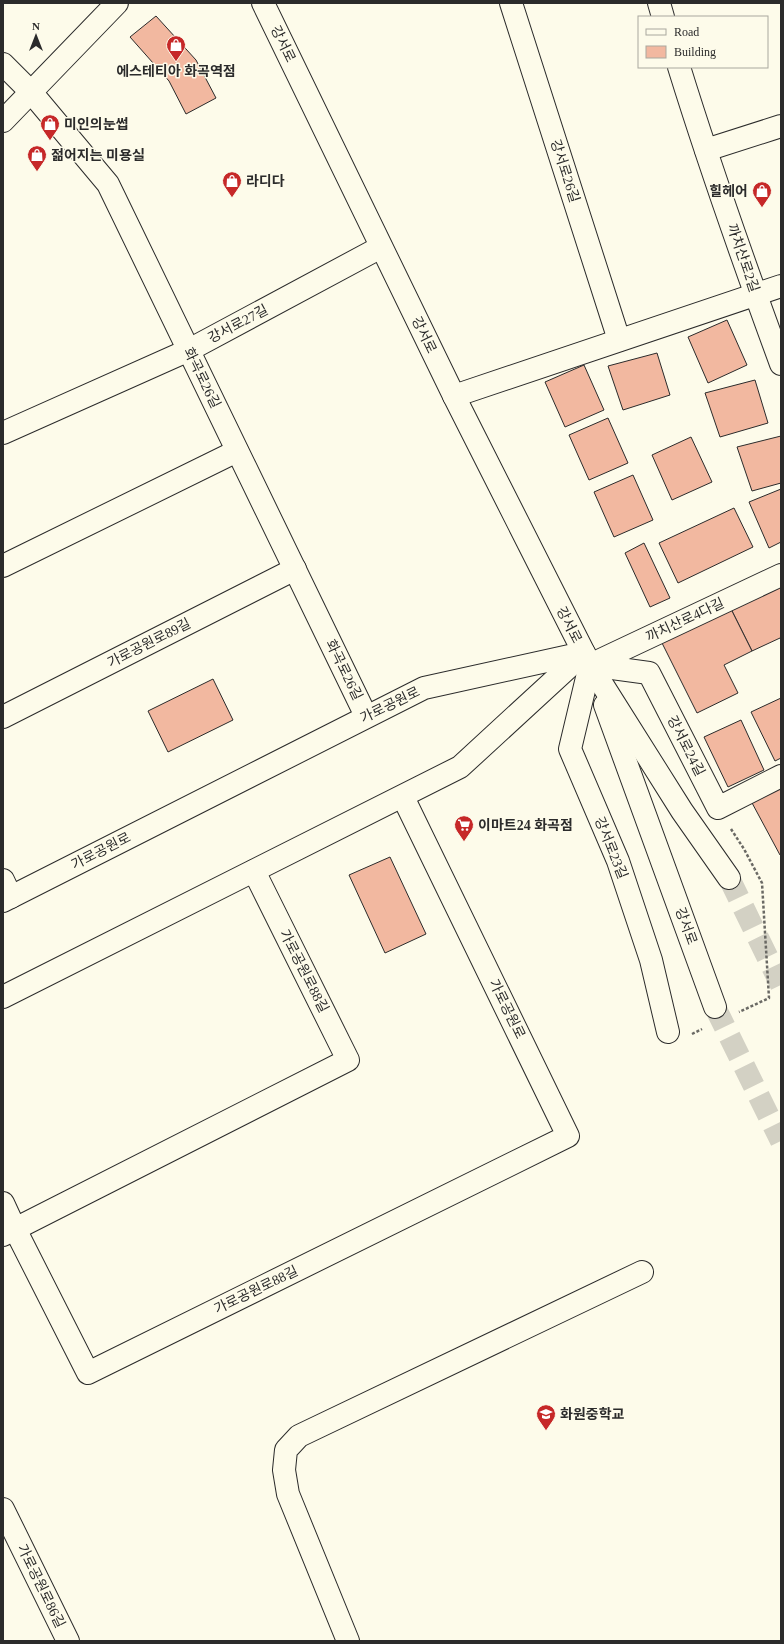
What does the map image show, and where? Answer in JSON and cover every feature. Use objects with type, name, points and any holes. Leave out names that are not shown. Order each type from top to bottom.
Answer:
[{"type":"street","points":[[3,121],[117,3]]},
{"type":"street","name":"강서로","points":[[263,3],[454,396],[587,659],[682,811],[729,878]]},
{"type":"street","name":"강서로26길","points":[[511,3],[619,340]]},
{"type":"street","points":[[659,3],[663,16]]},
{"type":"street","name":"화곡로26길","points":[[3,64],[31,92],[108,184],[366,716]]},
{"type":"street","name":"까치산로2길","points":[[679,68],[755,294],[781,364]]},
{"type":"street","points":[[706,150],[781,126]]},
{"type":"street","name":"강서로27길","points":[[3,433],[189,350],[382,247]]},
{"type":"street","points":[[454,396],[781,286]]},
{"type":"street","points":[[3,566],[237,450]]},
{"type":"street","name":"가로공원로89길","points":[[3,717],[295,569]]},
{"type":"street","name":"까치산로4다길","points":[[587,659],[781,575]]},
{"type":"street","points":[[3,997],[460,767],[587,659]]},
{"type":"street","name":"강서로","points":[[587,659],[724,1011]]},
{"type":"street","name":"가로공원로","points":[[6,893],[424,688],[587,659]]},
{"type":"street","name":"강서로24길","points":[[587,659],[649,674],[718,808]]},
{"type":"street","name":"강서로23길","points":[[587,659],[570,749],[618,862],[651,960],[668,1032]]},
{"type":"street","points":[[718,808],[781,776]]},
{"type":"street","name":"가로공원로","points":[[403,797],[568,1136]]},
{"type":"street","name":"가로공원로88길","points":[[9,1232],[348,1060],[254,871]]},
{"type":"street","name":"가로공원로88길","points":[[3,1203],[9,1232],[88,1373],[568,1136]]},
{"type":"street","points":[[348,1641],[288,1494],[284,1470],[286,1450],[300,1436],[642,1272]]},
{"type":"street","name":"가로공원로86길","points":[[3,1509],[68,1641]]},
{"type":"path","points":[[718,808],[744,849],[762,883],[769,998],[724,1011]]},
{"type":"path","points":[[668,1032],[684,1038],[705,1028]]},
{"type":"building","points":[[156,16],[196,60],[216,98],[186,114],[169,81],[130,37]]},
{"type":"building","points":[[727,320],[747,365],[708,383],[688,337]]},
{"type":"building","points":[[657,353],[670,395],[623,410],[608,366]]},
{"type":"building","points":[[584,365],[604,410],[565,427],[545,382]]},
{"type":"building","points":[[755,380],[768,423],[720,437],[705,393]]},
{"type":"building","points":[[608,418],[628,463],[589,480],[569,435]]},
{"type":"building","points":[[781,436],[781,483],[752,491],[737,447]]},
{"type":"building","points":[[691,437],[712,482],[672,500],[652,455]]},
{"type":"building","points":[[633,475],[653,520],[614,537],[594,492]]},
{"type":"building","points":[[781,489],[781,542],[769,548],[749,502]]},
{"type":"building","points":[[734,508],[753,547],[678,583],[659,543]]},
{"type":"building","points":[[644,543],[670,598],[650,607],[625,553]]},
{"type":"building","points":[[781,579],[781,640],[780,638],[752,651],[729,605]]},
{"type":"building","points":[[729,605],[752,651],[724,665],[738,693],[697,713],[660,639]]},
{"type":"building","points":[[213,679],[233,720],[168,752],[148,711]]},
{"type":"building","points":[[781,698],[781,758],[775,761],[751,712]]},
{"type":"building","points":[[741,720],[764,770],[728,787],[704,737]]},
{"type":"building","points":[[781,787],[781,854],[780,855],[751,801]]},
{"type":"building","points":[[390,857],[426,934],[385,953],[349,875]]},
{"type":"tunnel","points":[[729,878],[781,985]]},
{"type":"tunnel","points":[[715,1007],[781,1141]]},
{"type":"place","name":"에스테티아 화곡역점","points":[[176,62]]},
{"type":"place","name":"미인의눈썹","points":[[50,141]]},
{"type":"place","name":"젊어지는 미용실","points":[[37,172]]},
{"type":"place","name":"라디다","points":[[232,198]]},
{"type":"place","name":"힐헤어","points":[[762,208]]},
{"type":"place","name":"이마트24 화곡점","points":[[464,842]]},
{"type":"place","name":"화원중학교","points":[[546,1431]]}]
